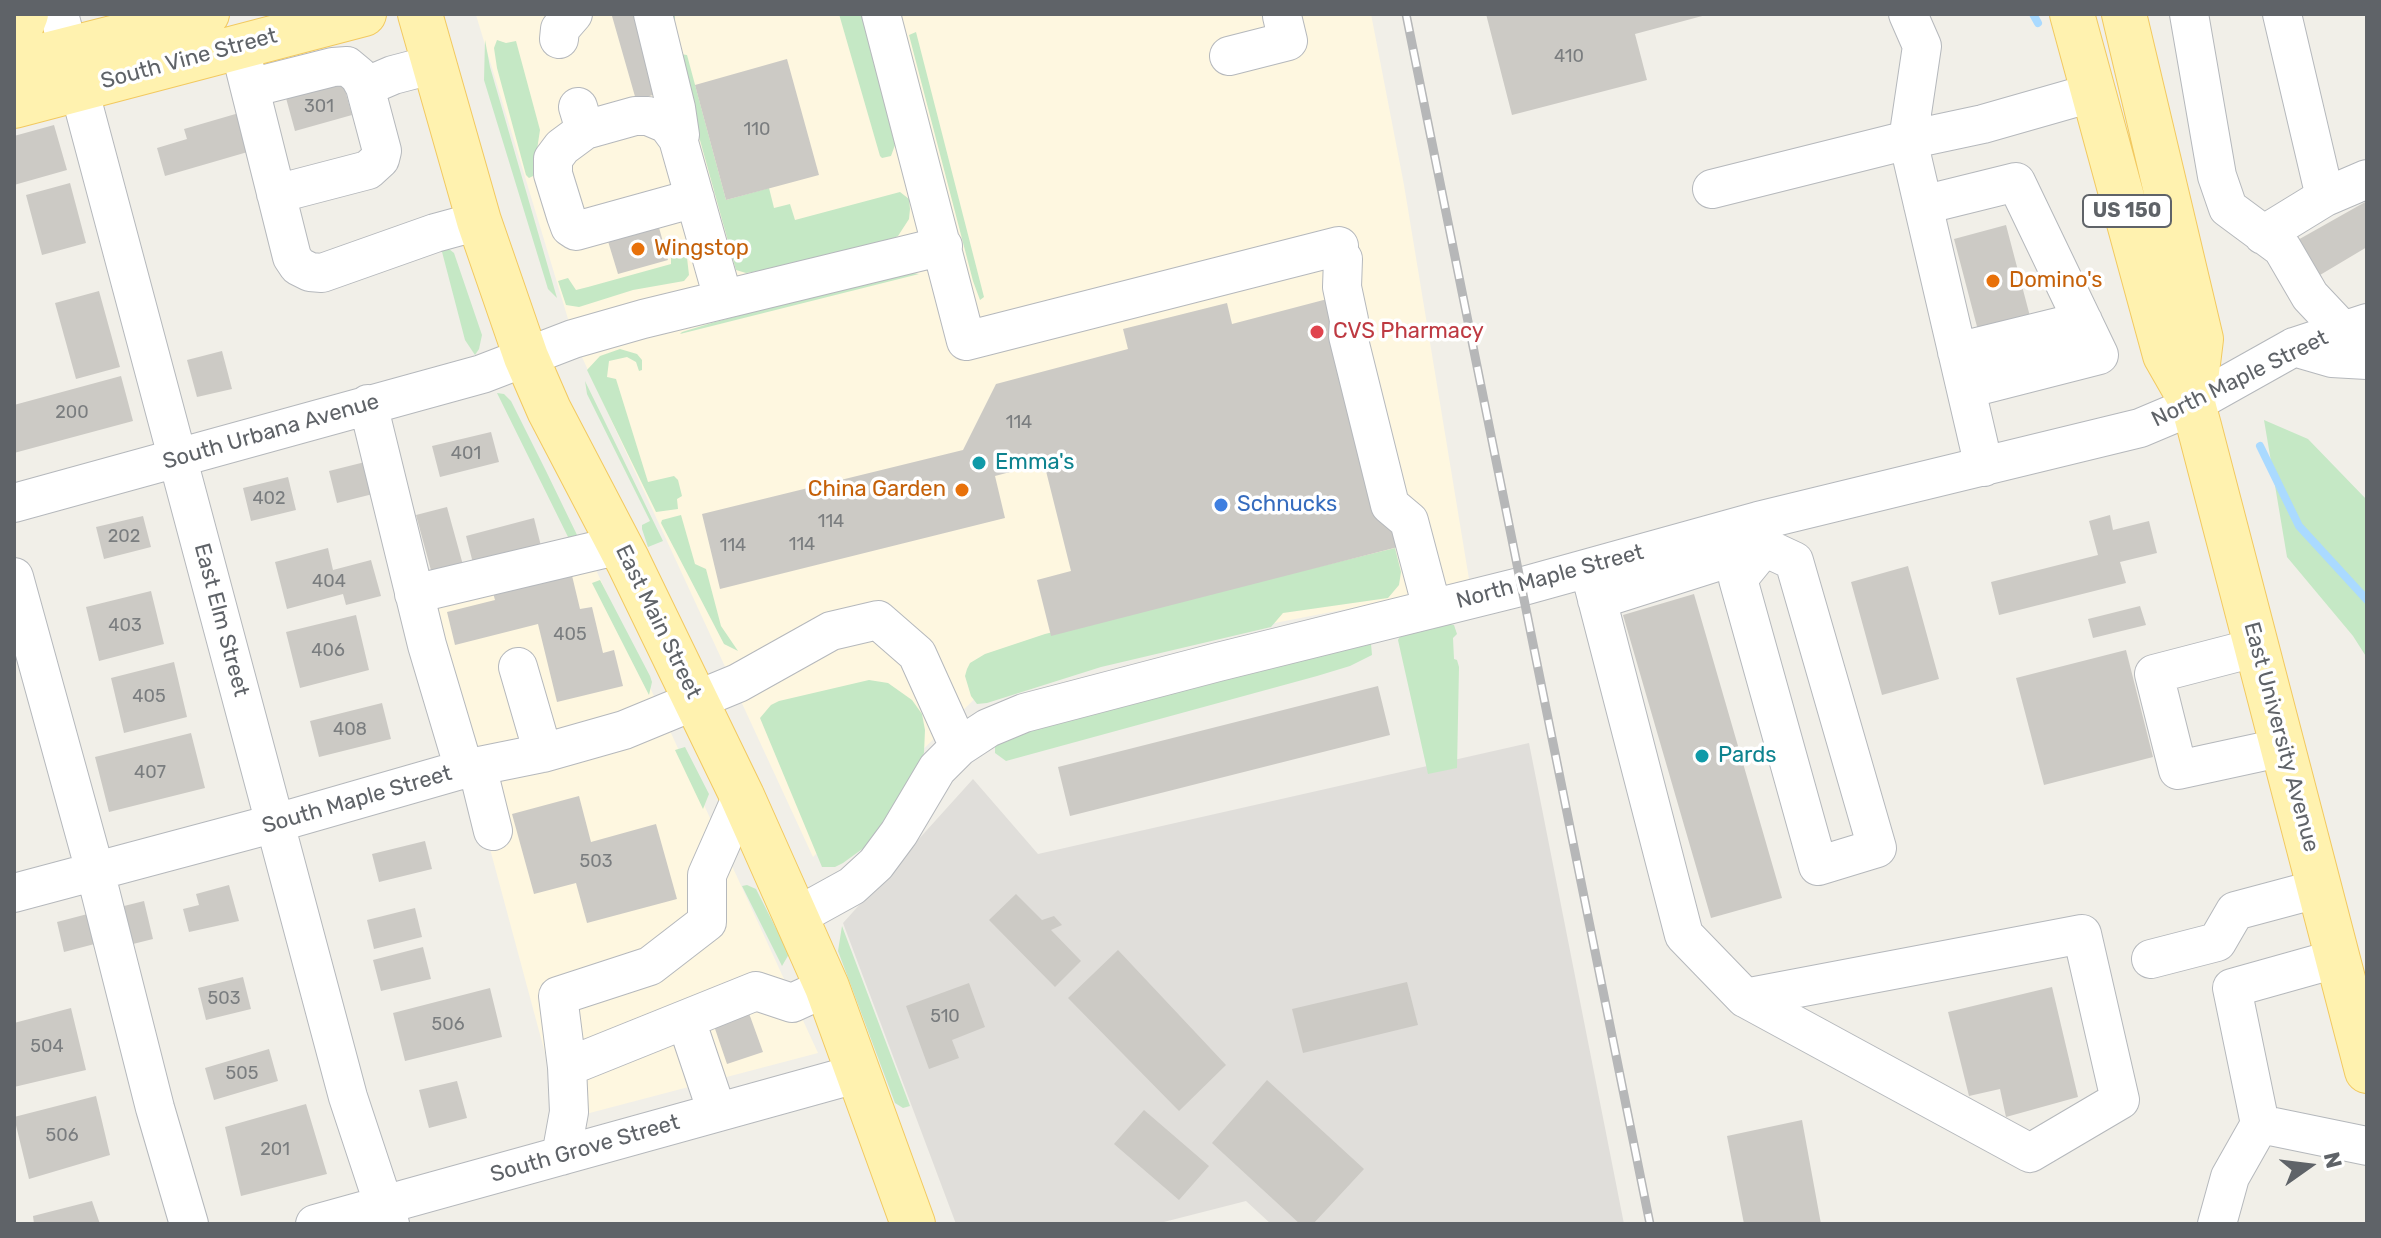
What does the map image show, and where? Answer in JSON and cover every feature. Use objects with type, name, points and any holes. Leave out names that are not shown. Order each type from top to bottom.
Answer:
[{"type":"main road","points":[[14,45],[26,14]]},
{"type":"main road","name":"South Vine Street","points":[[14,63],[207,14]]},
{"type":"main road","name":"South Vine Street","points":[[14,106],[69,50],[239,45],[364,14]]},
{"type":"main road","name":"East Main Street","points":[[420,14],[479,221],[526,357],[549,410],[620,545],[742,796],[827,987],[856,1074],[913,1224]]},
{"type":"main road","name":"East University Avenue","points":[[2072,14],[2165,355],[2193,404],[2321,888],[2351,973],[2367,1071]]},
{"type":"main road","name":"East University Avenue","points":[[2124,14],[2201,339],[2193,404]]},
{"type":"street","points":[[653,14],[676,108],[678,139]]},
{"type":"street","points":[[881,14],[966,341],[1341,252],[1348,336],[1390,505],[1409,521],[1432,608]]},
{"type":"street","points":[[1908,14],[1922,46],[1908,140],[1984,467]]},
{"type":"street","points":[[2189,14],[2217,176],[2228,208],[2282,248],[2310,296],[2354,326]]},
{"type":"street","points":[[2282,14],[2325,197]]},
{"type":"street","points":[[1229,56],[1288,41],[1278,15]]},
{"type":"street","points":[[239,45],[292,257],[298,266],[322,273],[435,233],[479,221]]},
{"type":"street","name":"East Elm Street","points":[[69,50],[348,1097],[386,1215]]},
{"type":"street","points":[[365,87],[393,75],[435,64]]},
{"type":"street","points":[[250,88],[347,66],[359,76],[365,87],[382,151],[380,159],[368,170],[276,194]]},
{"type":"street","points":[[1712,189],[1983,124],[2095,92]]},
{"type":"street","points":[[695,198],[576,231],[570,227],[553,174],[553,159],[581,118],[648,116],[667,124],[678,139],[695,198],[723,298]]},
{"type":"street","points":[[2263,235],[2325,197],[2367,179]]},
{"type":"street","points":[[1923,205],[2016,182],[2099,355],[1966,389]]},
{"type":"street","name":"South Urbana Avenue","points":[[14,503],[482,374],[573,339],[723,298],[943,246]]},
{"type":"street","points":[[1957,352],[2083,321]]},
{"type":"street","name":"North Maple Street","points":[[794,918],[852,886],[876,864],[899,833],[937,769],[959,747],[988,728],[1024,713],[1432,608],[1593,584],[1984,467],[2147,426],[2294,347],[2354,326]]},
{"type":"street","points":[[2294,347],[2332,358],[2367,360]]},
{"type":"street","points":[[368,404],[414,594],[493,831]]},
{"type":"street","points":[[1761,534],[1794,561],[1877,848],[1818,866],[1738,579],[1761,534]]},
{"type":"street","points":[[414,594],[620,545]]},
{"type":"street","points":[[14,577],[95,871],[155,1108],[189,1224]]},
{"type":"street","points":[[1593,584],[1684,935],[1745,998],[2030,1153],[2120,1100],[2082,934],[1745,998]]},
{"type":"street","name":"South Maple Street","points":[[14,893],[471,767],[543,753],[624,730],[756,674],[831,631],[878,620],[917,654],[959,747]]},
{"type":"street","points":[[2258,647],[2154,674],[2178,770],[2284,747]]},
{"type":"street","points":[[518,667],[543,753]]},
{"type":"street","points":[[561,1156],[569,1112],[558,996],[650,966],[707,922],[707,875],[742,796]]},
{"type":"street","points":[[2151,959],[2217,942],[2235,911],[2321,888]]},
{"type":"street","points":[[2217,1224],[2230,1177],[2260,1124],[2232,988],[2351,973]]},
{"type":"street","points":[[567,1067],[756,991],[792,1003],[827,987]]},
{"type":"street","points":[[686,1020],[717,1112]]},
{"type":"street","name":"South Grove Street","points":[[315,1224],[386,1215],[561,1156],[856,1074]]},
{"type":"street","points":[[2260,1124],[2367,1146]]},
{"type":"shaded area","points":[[1371,14],[1404,185],[1470,585],[997,677],[813,857],[575,342],[476,15]]},
{"type":"shaded area","points":[[585,546],[818,1053],[563,1120],[419,585]]},
{"type":"shaded area","points":[[1529,743],[1624,1224],[1271,1224],[1246,1201],[1156,1224],[956,1224],[843,923],[973,779],[1038,854]]},
{"type":"green space","points":[[665,14],[675,14],[672,21],[680,54],[687,55],[726,200],[769,188],[774,208],[790,204],[795,220],[900,192],[909,199],[910,209],[909,219],[898,236],[792,266],[746,273],[736,270]]},
{"type":"green space","points":[[839,14],[861,14],[895,145],[891,156],[880,156]]},
{"type":"green space","points":[[916,32],[984,297],[980,300],[909,35]]},
{"type":"green space","points":[[485,40],[490,67],[557,298],[548,289],[484,80]]},
{"type":"green space","points":[[497,40],[506,43],[516,41],[540,130],[533,176],[529,178],[497,68],[494,48]]},
{"type":"green space","points":[[441,248],[454,253],[482,335],[475,355],[465,340]]},
{"type":"green space","points":[[686,249],[689,275],[684,281],[633,290],[579,307],[566,305],[558,281],[568,278],[576,290],[588,287],[671,264],[671,254]]},
{"type":"green space","points":[[907,272],[919,274],[680,334],[715,322]]},
{"type":"green space","points":[[620,349],[637,354],[642,360],[642,370],[639,371],[636,362],[627,357],[609,361],[607,377],[616,379],[648,482],[674,476],[678,480],[682,496],[677,499],[678,509],[656,512],[587,370],[600,356]]},
{"type":"green space","points":[[585,381],[663,541],[648,547],[642,525],[650,521],[587,394]]},
{"type":"green space","points":[[497,393],[504,394],[511,401],[546,471],[578,537],[571,543]]},
{"type":"green space","points":[[2264,420],[2308,439],[2367,500],[2367,658],[2353,636],[2287,557]]},
{"type":"green space","points":[[681,515],[695,564],[706,569],[721,626],[738,651],[724,644],[661,523],[662,520]]},
{"type":"green space","points":[[1395,548],[1401,572],[1399,585],[1388,598],[1283,613],[1271,627],[1101,667],[987,703],[977,704],[971,696],[965,676],[967,669],[970,663],[985,654],[1045,634]]},
{"type":"green space","points":[[600,580],[650,676],[649,695],[592,583]]},
{"type":"green space","points":[[1435,621],[1454,625],[1457,634],[1453,638],[1454,659],[1459,667],[1457,768],[1428,774],[1398,640],[1402,633]]},
{"type":"green space","points":[[1363,640],[1371,644],[1372,655],[1350,666],[1006,761],[995,753],[995,737]]},
{"type":"green space","points":[[869,680],[888,683],[912,700],[922,714],[924,753],[894,806],[865,847],[835,867],[822,867],[760,718],[779,701]]},
{"type":"green space","points":[[685,747],[709,794],[703,809],[675,750]]},
{"type":"green space","points":[[742,886],[756,889],[789,954],[782,966]]},
{"type":"green space","points":[[842,926],[910,1106],[903,1108],[895,1103],[838,951]]},
{"type":"building","points":[[641,14],[663,92],[636,100],[612,16]]},
{"type":"building","points":[[1486,14],[1706,15],[1635,34],[1647,80],[1512,115]]},
{"type":"building","points":[[787,59],[819,175],[726,200],[695,85]]},
{"type":"building","points":[[343,83],[352,115],[295,131],[286,98]]},
{"type":"building","points":[[239,113],[251,151],[165,176],[157,148],[187,139],[184,129]]},
{"type":"building","points":[[54,125],[67,170],[14,185],[14,136]]},
{"type":"building","points":[[70,183],[86,243],[42,255],[26,195]]},
{"type":"building","points":[[2367,201],[2367,247],[2315,278],[2296,241]]},
{"type":"building","name":"Wingstop","points":[[658,224],[668,260],[618,274],[607,238]]},
{"type":"building","name":"Domino's","points":[[2006,225],[2032,324],[1980,338],[1954,239]]},
{"type":"building","points":[[99,291],[120,367],[76,379],[55,303]]},
{"type":"building","name":"Schnucks","points":[[1335,297],[1398,547],[1051,636],[1037,580],[1071,571],[1044,463],[995,476],[1005,518],[720,589],[702,514],[963,450],[996,384],[1128,349],[1123,329],[1227,303],[1232,324]]},
{"type":"building","points":[[222,351],[232,389],[197,397],[187,360]]},
{"type":"building","points":[[121,376],[133,421],[14,453],[14,405]]},
{"type":"building","points":[[491,432],[499,462],[440,477],[432,446]]},
{"type":"building","points":[[365,462],[373,494],[337,503],[329,471]]},
{"type":"building","points":[[288,477],[296,510],[251,521],[243,488]]},
{"type":"building","points":[[447,507],[463,565],[432,574],[416,515]]},
{"type":"building","points":[[2110,515],[2113,530],[2149,521],[2157,553],[2120,562],[2126,583],[1999,615],[1991,582],[2098,555],[2089,521]]},
{"type":"building","points":[[143,516],[151,547],[104,559],[96,527]]},
{"type":"building","points":[[534,518],[542,550],[474,567],[466,536]]},
{"type":"building","points":[[328,548],[333,570],[371,560],[381,596],[346,605],[343,594],[287,609],[275,562]]},
{"type":"building","points":[[569,563],[580,609],[592,607],[603,653],[614,650],[623,686],[557,702],[538,624],[455,645],[447,612],[495,600],[490,582]]},
{"type":"building","points":[[1908,566],[1939,679],[1882,695],[1851,582]]},
{"type":"building","points":[[151,591],[164,644],[99,661],[86,607]]},
{"type":"building","name":"Pards","points":[[1694,594],[1782,898],[1711,918],[1623,615]]},
{"type":"building","points":[[2140,606],[2146,625],[2093,638],[2088,619]]},
{"type":"building","points":[[356,615],[369,670],[300,688],[286,632]]},
{"type":"building","points":[[2126,650],[2153,757],[2044,785],[2016,678]]},
{"type":"building","points":[[174,662],[187,717],[124,733],[111,678]]},
{"type":"building","points":[[1378,686],[1390,735],[1070,816],[1058,767]]},
{"type":"building","points":[[382,703],[391,739],[319,757],[310,721]]},
{"type":"building","points":[[191,733],[205,788],[109,812],[95,757]]},
{"type":"building","points":[[579,796],[591,842],[656,824],[677,899],[587,923],[576,883],[534,894],[512,814]]},
{"type":"building","points":[[425,841],[432,869],[379,882],[372,854]]},
{"type":"building","points":[[229,885],[239,921],[189,932],[183,909],[199,905],[196,894]]},
{"type":"building","points":[[1016,894],[1042,920],[1054,916],[1062,925],[1051,930],[1081,961],[1055,987],[989,920]]},
{"type":"building","points":[[144,901],[153,939],[125,946],[116,908]]},
{"type":"building","points":[[415,908],[422,937],[374,949],[367,920]]},
{"type":"building","points":[[99,911],[106,941],[64,952],[57,922]]},
{"type":"building","points":[[423,947],[431,979],[381,991],[373,960]]},
{"type":"building","points":[[1118,950],[1226,1065],[1179,1111],[1068,998]]},
{"type":"building","points":[[243,977],[251,1009],[206,1020],[198,988]]},
{"type":"building","points":[[1407,982],[1418,1025],[1303,1053],[1292,1009]]},
{"type":"building","points":[[969,983],[985,1027],[952,1040],[959,1058],[929,1069],[906,1006]]},
{"type":"building","points":[[2052,987],[2078,1097],[2006,1117],[2000,1089],[1969,1096],[1948,1012]]},
{"type":"building","points":[[490,988],[502,1037],[405,1061],[393,1013]]},
{"type":"building","points":[[746,1005],[763,1052],[727,1064],[711,1017]]},
{"type":"building","points":[[71,1008],[86,1070],[14,1087],[14,1023]]},
{"type":"building","points":[[269,1049],[278,1081],[214,1100],[205,1068]]},
{"type":"building","points":[[1267,1080],[1364,1169],[1313,1224],[1300,1224],[1212,1143]]},
{"type":"building","points":[[457,1081],[467,1118],[429,1128],[419,1090]]},
{"type":"building","points":[[96,1096],[110,1155],[29,1179],[14,1117]]},
{"type":"building","points":[[306,1104],[327,1174],[241,1196],[225,1127]]},
{"type":"building","points":[[1144,1110],[1209,1166],[1179,1200],[1114,1144]]},
{"type":"building","points":[[1802,1120],[1821,1224],[1744,1224],[1727,1136]]},
{"type":"building","points":[[92,1201],[100,1224],[34,1224],[33,1216]]},
{"type":"waterway","points":[[2033,14],[2038,23]]},
{"type":"waterway","points":[[2260,446],[2299,526],[2367,600]]},
{"type":"railway","points":[[1406,14],[1650,1224]]},
{"type":"place","name":"Wingstop","points":[[638,249]]},
{"type":"place","name":"Domino's","points":[[1993,281]]},
{"type":"place","name":"CVS Pharmacy","points":[[1317,332]]},
{"type":"place","name":"Emma's","points":[[979,463]]},
{"type":"place","name":"China Garden","points":[[962,490]]},
{"type":"place","name":"Schnucks","points":[[1221,505]]},
{"type":"place","name":"Pards","points":[[1702,756]]}]
